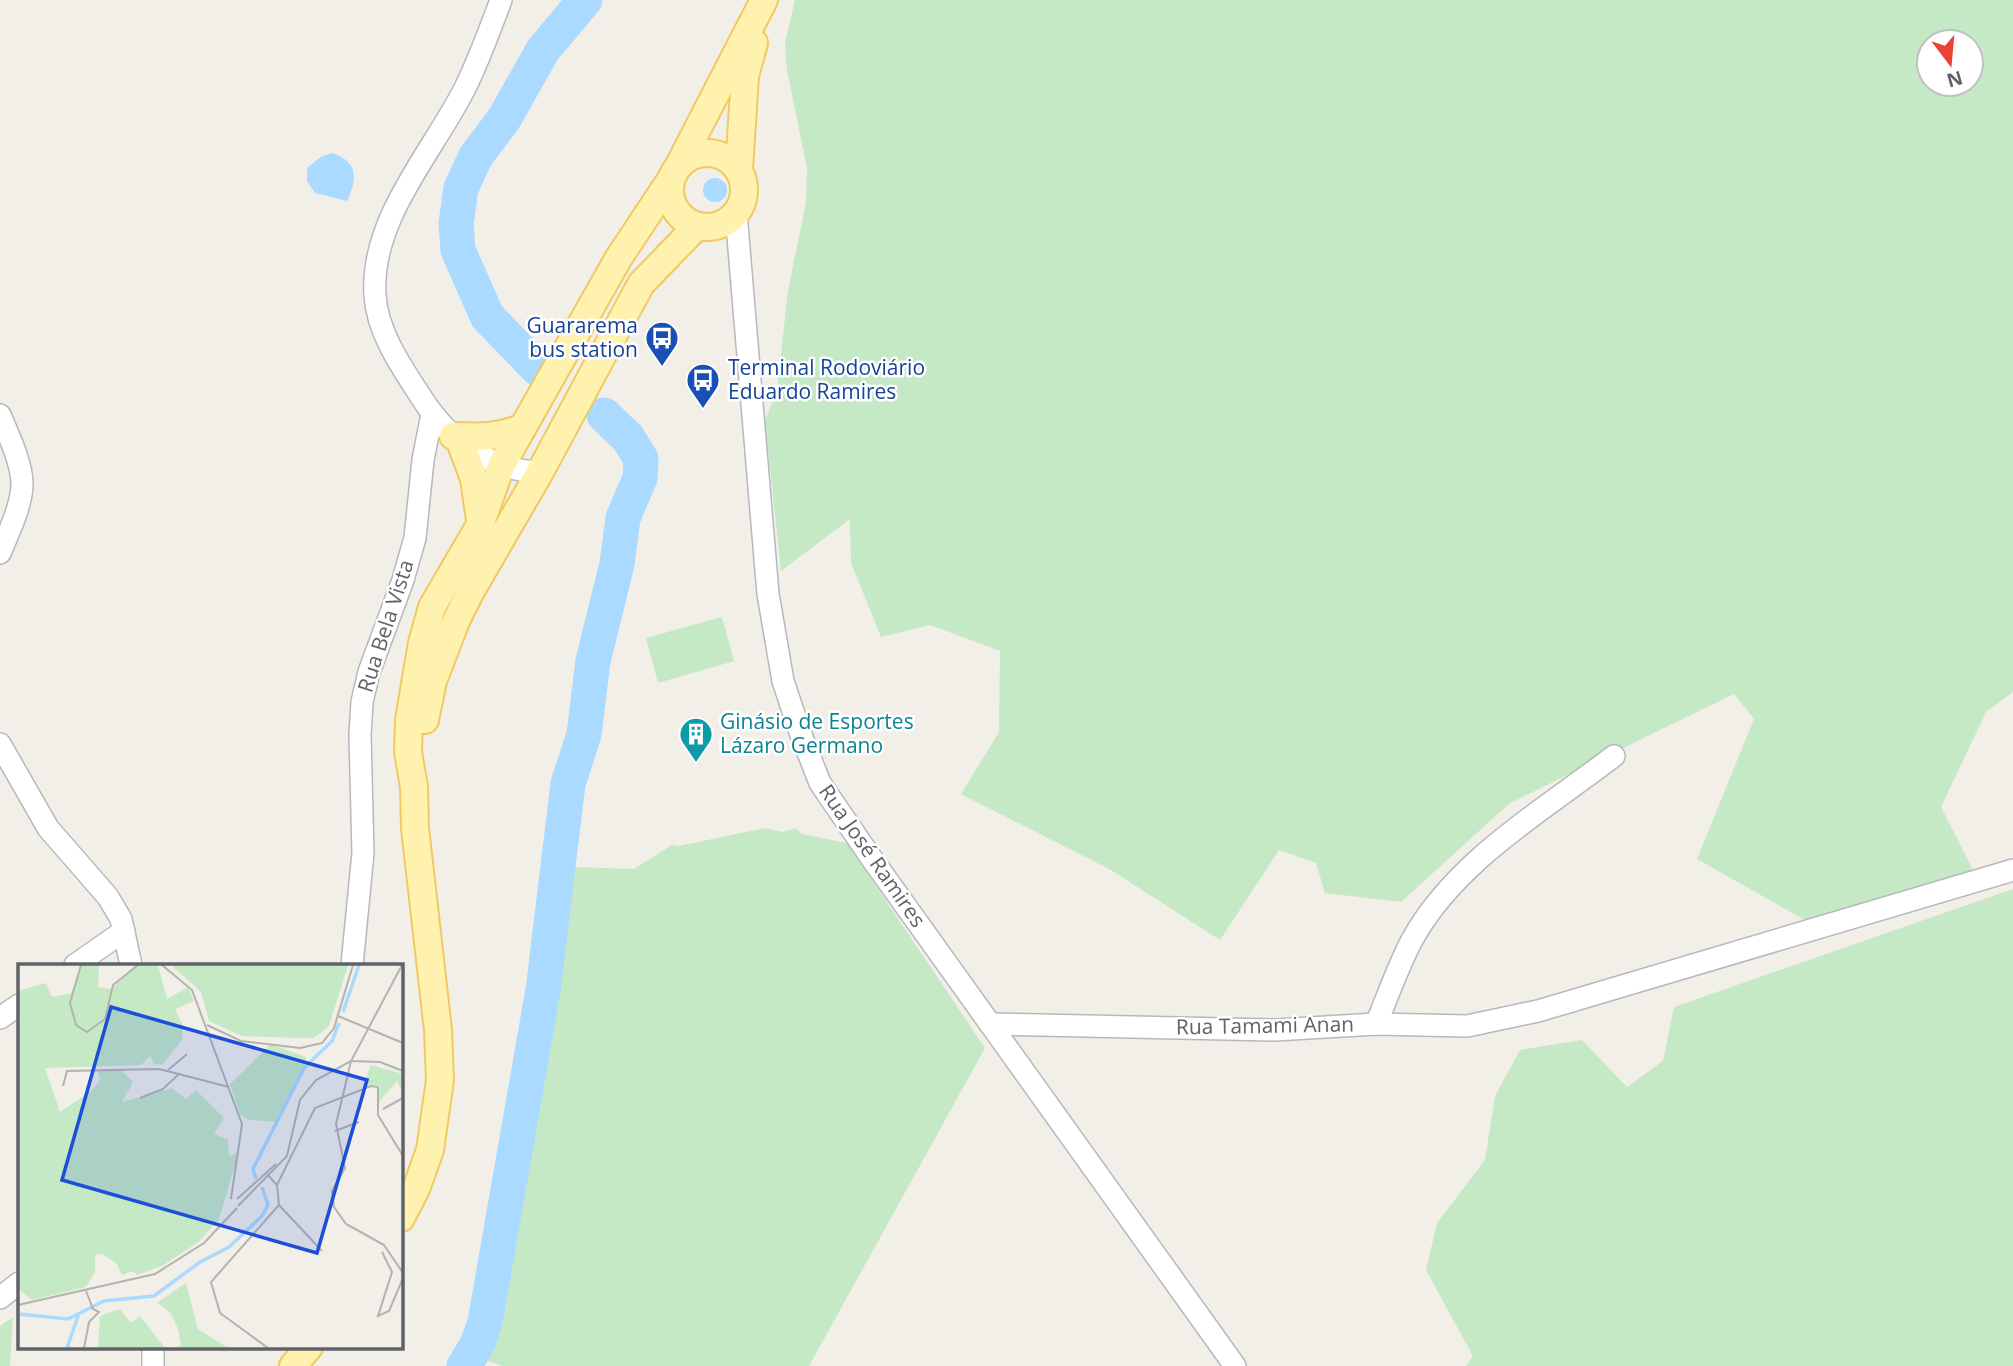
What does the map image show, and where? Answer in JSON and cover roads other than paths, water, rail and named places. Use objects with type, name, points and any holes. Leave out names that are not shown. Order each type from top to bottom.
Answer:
[{"type":"main road","points":[[739,169],[729,159],[717,154],[698,154],[675,172],[670,196],[674,208],[684,219],[697,226],[711,227],[721,225],[741,207],[743,182],[739,169],[745,76],[765,0]]},
{"type":"main road","points":[[402,1216],[416,1189],[430,1150],[440,1080],[438,1030],[415,828],[414,788],[408,752],[409,720],[422,643],[432,607],[481,523],[501,466],[618,260],[675,172],[765,0]]},
{"type":"main road","points":[[414,788],[433,681],[456,621],[471,591],[540,472],[641,284],[697,226]]},
{"type":"main road","points":[[481,523],[474,479],[457,440],[494,437],[523,427]]},
{"type":"main road","points":[[293,1366],[308,1348]]},
{"type":"street","points":[[501,0],[464,89],[408,182],[385,234],[376,269],[375,296],[383,329],[404,370],[432,414],[457,440],[501,466],[540,472]]},
{"type":"street","name":"Rua José Ramires","points":[[736,213],[768,594],[783,681],[820,783],[1227,1362]]},
{"type":"street","name":"Rua Bela Vista","points":[[352,964],[363,853],[360,736],[362,702],[369,672],[403,580],[415,538],[423,460],[432,414]]},
{"type":"street","points":[[0,415],[14,449],[22,484],[14,521],[0,553]]},
{"type":"street","points":[[0,744],[48,828],[108,897],[122,925],[131,964]]},
{"type":"street","points":[[1376,1024],[1412,940],[1430,913],[1462,876],[1501,841],[1614,757]]},
{"type":"street","name":"Rua Tamami Anan","points":[[990,1024],[1275,1030],[1376,1024],[1467,1026],[1538,1011],[2013,870]]},
{"type":"street","points":[[76,964],[122,925]]},
{"type":"street","points":[[0,1018],[18,1006]]},
{"type":"street","points":[[0,1298],[18,1284]]},
{"type":"street","points":[[153,1348],[153,1366]]},
{"type":"water","points":[[333,153],[348,162],[354,173],[353,186],[347,201],[315,193],[307,181],[307,168],[322,156]]},
{"type":"water","points":[[715,178],[724,181],[727,190],[724,199],[715,202],[706,199],[703,190],[706,181]]},
{"type":"waterway","points":[[537,368],[487,316],[458,250],[456,224],[461,188],[476,156],[504,119],[543,50],[585,0]]},
{"type":"waterway","points":[[464,1366],[477,1345],[485,1322],[543,990],[568,784],[584,734],[593,661],[617,564],[623,518],[640,478],[641,459],[628,438],[604,415]]},
{"type":"place","name":"Guararema bus station","points":[[662,368]]},
{"type":"place","name":"Terminal Rodoviário Eduardo Ramires","points":[[703,410]]},
{"type":"place","name":"Ginásio de Esportes Lázaro Germano","points":[[696,764]]}]
